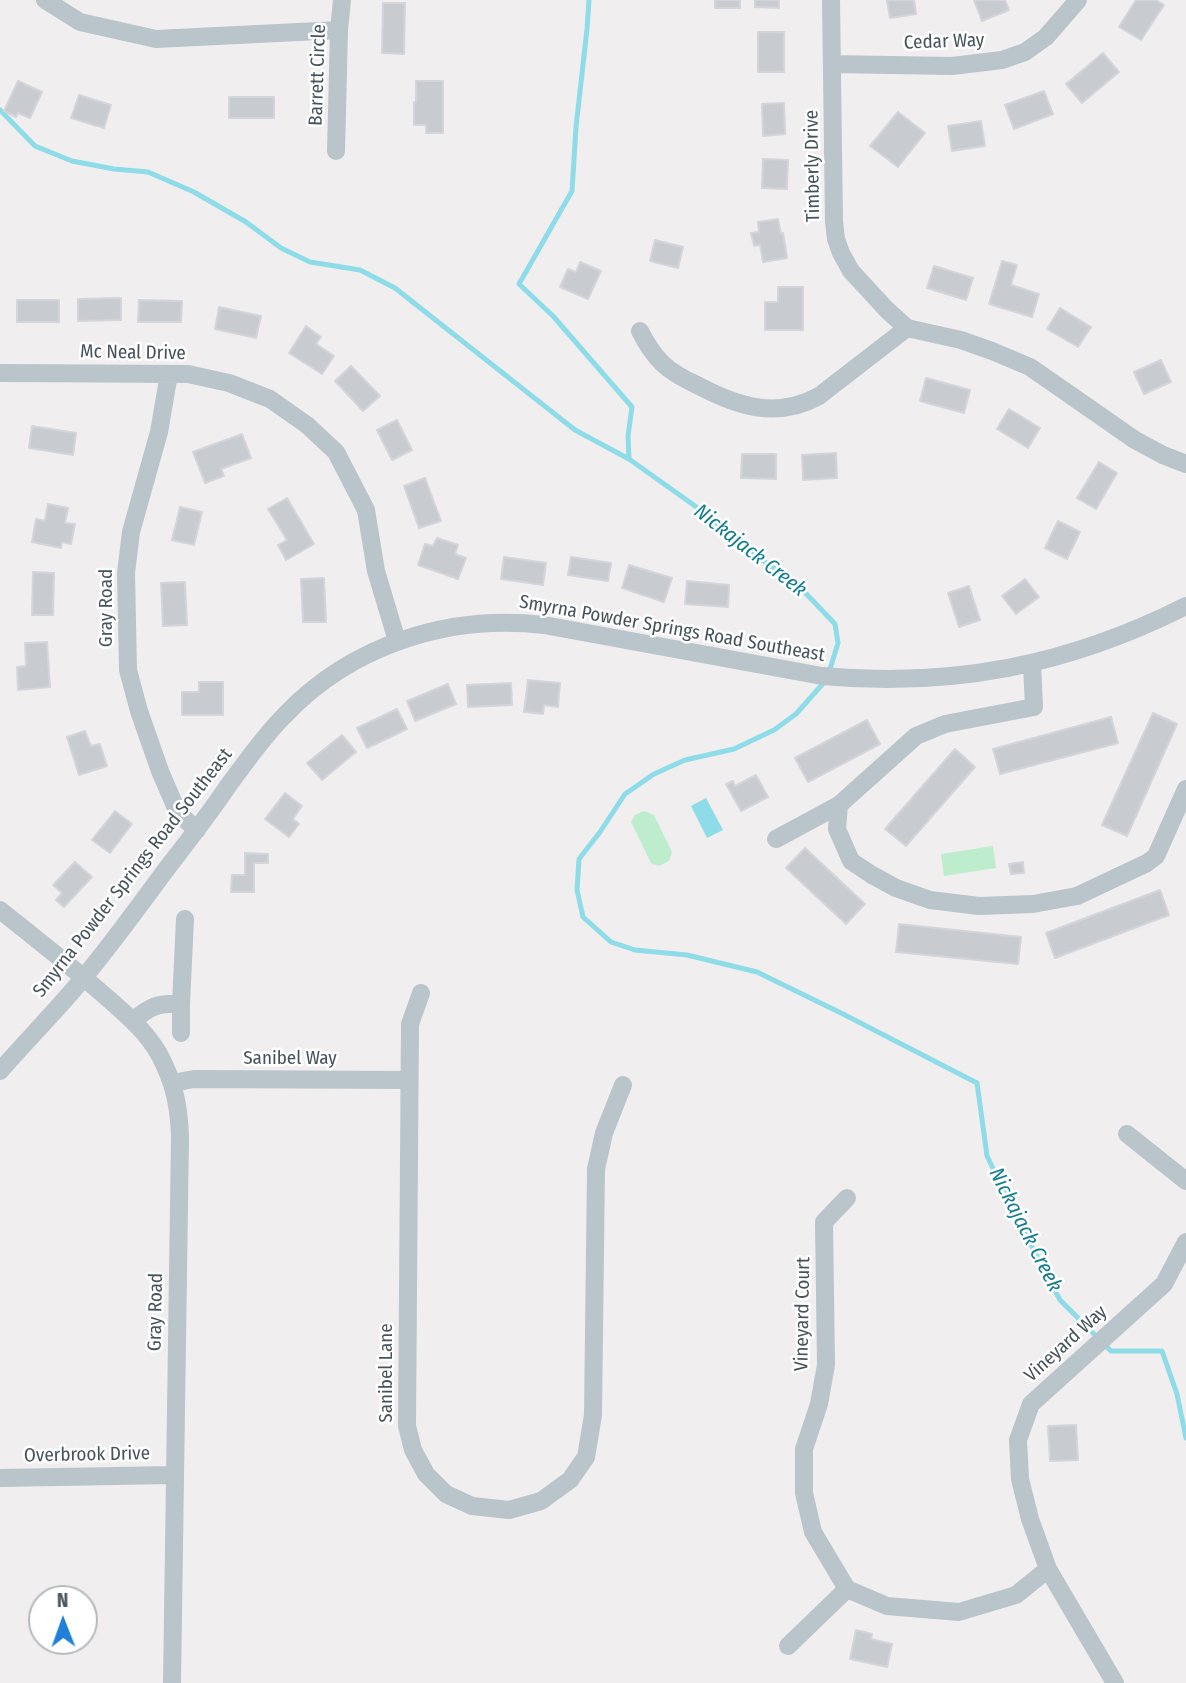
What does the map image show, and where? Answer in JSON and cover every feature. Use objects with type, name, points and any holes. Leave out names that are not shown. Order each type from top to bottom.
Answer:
[{"type":"street","points":[[45,0],[80,22],[156,38],[339,30]]},
{"type":"street","name":"Barrett Circle","points":[[336,151],[342,0]]},
{"type":"street","name":"Timberly Drive","points":[[831,0],[836,239],[851,271],[907,328]]},
{"type":"street","name":"Cedar Way","points":[[832,64],[952,66],[1002,60],[1024,52],[1046,37],[1078,0]]},
{"type":"street","points":[[640,331],[663,364],[681,377],[721,397],[761,408],[799,405],[819,396],[907,328],[961,340],[1030,367],[1135,440],[1186,464]]},
{"type":"street","name":"Mc Neal Drive","points":[[0,373],[188,374],[229,383],[270,399],[307,425],[336,452],[366,510],[376,571],[397,641]]},
{"type":"street","name":"Gray Road","points":[[169,374],[159,432],[131,532],[126,573],[128,670],[139,711],[178,813],[197,830]]},
{"type":"street","name":"Smyrna Powder Springs Road Southeast","points":[[0,1071],[84,977],[283,716],[328,678],[367,654],[397,641],[464,625],[517,622],[822,676],[860,680],[919,679],[1032,664],[1114,639],[1186,606]]},
{"type":"street","points":[[776,839],[839,805],[916,736],[945,724],[1034,707],[1032,664]]},
{"type":"street","points":[[839,805],[837,829],[851,861],[872,876],[930,901],[979,906],[1033,904],[1077,896],[1147,863],[1156,856],[1186,789]]},
{"type":"street","name":"Gray Road","points":[[0,910],[84,977],[143,1031],[158,1053],[172,1083],[179,1108],[172,1683]]},
{"type":"street","points":[[181,1033],[185,919]]},
{"type":"street","name":"Sanibel Lane","points":[[421,993],[410,1024],[407,1426],[413,1450],[426,1474],[446,1494],[472,1506],[509,1510],[541,1502],[570,1480],[586,1457],[593,1415],[596,1170],[604,1133],[623,1085]]},
{"type":"street","points":[[133,1021],[153,1006],[165,1003],[181,1004]]},
{"type":"street","name":"Sanibel Way","points":[[172,1083],[194,1079],[409,1080]]},
{"type":"street","points":[[1127,1134],[1186,1181]]},
{"type":"street","name":"Vineyard Court","points":[[847,1198],[824,1222],[826,1365],[819,1404],[804,1449],[804,1493],[813,1532],[847,1589]]},
{"type":"street","name":"Vineyard Way","points":[[1115,1683],[1048,1569],[1030,1519],[1020,1479],[1018,1440],[1031,1404],[1164,1284],[1186,1242]]},
{"type":"street","name":"Overbrook Drive","points":[[0,1478],[174,1475]]},
{"type":"street","points":[[788,1646],[847,1589],[887,1606],[959,1612],[1016,1595],[1048,1569]]},
{"type":"green space","points":[[644,811],[654,815],[672,852],[669,861],[659,866],[651,863],[631,822],[635,815]]},
{"type":"green space","points":[[993,846],[996,868],[944,876],[941,854]]},
{"type":"water","points":[[706,798],[723,830],[707,838],[691,806]]},
{"type":"building","points":[[715,0],[740,0],[740,8],[715,8]]},
{"type":"building","points":[[755,0],[779,0],[779,8],[755,7]]},
{"type":"building","points":[[887,0],[914,0],[916,14],[890,18]]},
{"type":"building","points":[[974,0],[1005,0],[1009,10],[982,21]]},
{"type":"building","points":[[1136,0],[1156,0],[1164,5],[1141,40],[1119,27]]},
{"type":"building","points":[[383,3],[405,3],[404,54],[382,53]]},
{"type":"building","points":[[758,32],[784,32],[784,72],[758,72]]},
{"type":"building","points":[[1103,53],[1119,72],[1082,103],[1066,84]]},
{"type":"building","points":[[18,81],[42,92],[30,118],[18,113],[16,117],[4,111]]},
{"type":"building","points":[[416,81],[443,81],[443,133],[426,133],[426,125],[414,125]]},
{"type":"building","points":[[1044,91],[1053,114],[1014,129],[1005,105]]},
{"type":"building","points":[[79,95],[111,105],[104,128],[71,118]]},
{"type":"building","points":[[229,97],[274,97],[274,118],[229,118]]},
{"type":"building","points":[[784,103],[785,134],[763,136],[762,104]]},
{"type":"building","points":[[898,112],[925,133],[898,167],[870,146]]},
{"type":"building","points":[[981,121],[985,146],[952,151],[948,126]]},
{"type":"building","points":[[763,159],[788,160],[787,189],[762,188]]},
{"type":"building","points":[[778,219],[787,258],[763,262],[760,245],[754,246],[751,233],[759,232],[758,222]]},
{"type":"building","points":[[655,240],[683,247],[678,268],[650,261]]},
{"type":"building","points":[[1002,261],[1017,265],[1011,285],[1039,294],[1032,317],[989,304]]},
{"type":"building","points":[[580,262],[601,271],[588,299],[560,287],[568,269],[576,272]]},
{"type":"building","points":[[934,266],[973,278],[966,300],[927,288]]},
{"type":"building","points":[[778,287],[803,287],[803,330],[765,330],[765,302],[778,302]]},
{"type":"building","points":[[121,298],[121,320],[78,321],[78,299]]},
{"type":"building","points":[[17,300],[59,300],[59,322],[17,322]]},
{"type":"building","points":[[139,300],[182,301],[181,322],[138,322]]},
{"type":"building","points":[[219,307],[261,316],[256,338],[215,329]]},
{"type":"building","points":[[1060,308],[1091,327],[1078,347],[1047,329]]},
{"type":"building","points":[[306,326],[321,337],[316,344],[334,356],[322,374],[289,353]]},
{"type":"building","points":[[1161,360],[1171,382],[1144,394],[1134,372]]},
{"type":"building","points":[[351,366],[380,396],[363,411],[335,381]]},
{"type":"building","points":[[926,378],[970,390],[964,413],[920,401]]},
{"type":"building","points":[[1009,409],[1040,428],[1028,448],[997,429]]},
{"type":"building","points":[[397,420],[412,450],[392,460],[377,430]]},
{"type":"building","points":[[32,426],[76,433],[73,455],[29,448]]},
{"type":"building","points":[[242,434],[251,458],[221,469],[224,476],[205,483],[193,452]]},
{"type":"building","points":[[836,453],[837,478],[803,480],[802,455]]},
{"type":"building","points":[[742,454],[776,454],[776,479],[741,478]]},
{"type":"building","points":[[1099,462],[1117,473],[1096,509],[1077,498]]},
{"type":"building","points":[[425,478],[441,521],[419,528],[404,486]]},
{"type":"building","points":[[287,498],[314,544],[286,560],[278,545],[287,540],[268,509]]},
{"type":"building","points":[[48,504],[68,508],[65,523],[75,524],[71,544],[62,542],[61,548],[32,542],[36,519],[45,521]]},
{"type":"building","points":[[180,507],[202,512],[194,545],[172,540]]},
{"type":"building","points":[[1058,521],[1080,532],[1067,559],[1045,548]]},
{"type":"building","points":[[437,538],[458,545],[455,554],[466,558],[458,579],[418,565],[425,544],[433,546]]},
{"type":"building","points":[[504,557],[546,563],[543,585],[501,579]]},
{"type":"building","points":[[571,557],[611,563],[608,581],[568,575]]},
{"type":"building","points":[[629,565],[672,578],[664,602],[622,588]]},
{"type":"building","points":[[33,572],[54,573],[53,615],[32,615]]},
{"type":"building","points":[[324,578],[326,622],[303,622],[301,579]]},
{"type":"building","points":[[1025,579],[1039,597],[1016,614],[1002,596]]},
{"type":"building","points":[[687,581],[729,585],[728,607],[685,604]]},
{"type":"building","points":[[185,582],[187,625],[163,626],[161,583]]},
{"type":"building","points":[[969,586],[980,620],[959,627],[948,593]]},
{"type":"building","points":[[47,642],[50,687],[18,690],[17,667],[26,666],[25,643]]},
{"type":"building","points":[[528,680],[560,683],[558,707],[544,705],[543,714],[524,712]]},
{"type":"building","points":[[199,682],[223,682],[223,715],[182,715],[182,692],[199,692]]},
{"type":"building","points":[[511,683],[512,705],[468,707],[467,685]]},
{"type":"building","points":[[448,684],[456,704],[415,721],[407,701]]},
{"type":"building","points":[[397,709],[407,729],[367,748],[357,728]]},
{"type":"building","points":[[1153,713],[1177,724],[1127,836],[1102,825]]},
{"type":"building","points":[[1111,717],[1118,743],[1000,774],[993,749]]},
{"type":"building","points":[[867,720],[880,744],[808,782],[795,758]]},
{"type":"building","points":[[85,731],[91,746],[100,744],[107,766],[79,775],[67,737]]},
{"type":"building","points":[[342,735],[356,752],[322,780],[307,763]]},
{"type":"building","points":[[955,749],[975,767],[906,846],[885,829]]},
{"type":"building","points":[[756,775],[768,797],[741,811],[726,784],[733,781],[735,786]]},
{"type":"building","points":[[285,793],[302,806],[293,819],[299,824],[289,837],[265,819]]},
{"type":"building","points":[[115,811],[132,824],[110,853],[92,840]]},
{"type":"building","points":[[805,848],[865,904],[846,924],[786,868]]},
{"type":"building","points":[[245,853],[268,854],[268,863],[254,863],[254,892],[231,892],[232,875],[245,875]]},
{"type":"building","points":[[75,862],[92,877],[64,907],[56,900],[62,893],[53,885]]},
{"type":"building","points":[[1023,862],[1024,873],[1011,874],[1009,864]]},
{"type":"building","points":[[1160,890],[1169,915],[1055,958],[1046,933]]},
{"type":"building","points":[[899,924],[1021,937],[1018,964],[896,952]]},
{"type":"building","points":[[1076,1425],[1078,1460],[1050,1461],[1048,1426]]},
{"type":"building","points":[[856,1630],[872,1634],[871,1639],[892,1644],[887,1667],[850,1659]]},
{"type":"waterway","name":"Nickajack Creek","points":[[589,0],[572,191],[519,284],[553,316],[632,407],[628,436],[629,459]]},
{"type":"waterway","name":"Nickajack Creek","points":[[0,110],[35,146],[72,161],[148,172],[194,192],[246,222],[281,248],[310,262],[360,270],[395,288],[575,430],[629,459],[702,511],[755,555],[797,584],[835,624],[838,643],[827,679],[796,714],[774,730],[734,749],[685,760],[654,774],[625,794],[579,859],[577,890],[583,917],[611,942],[635,950],[687,955],[757,972],[977,1083],[987,1156],[1060,1300],[1111,1351],[1162,1351],[1177,1394],[1186,1438]]}]
